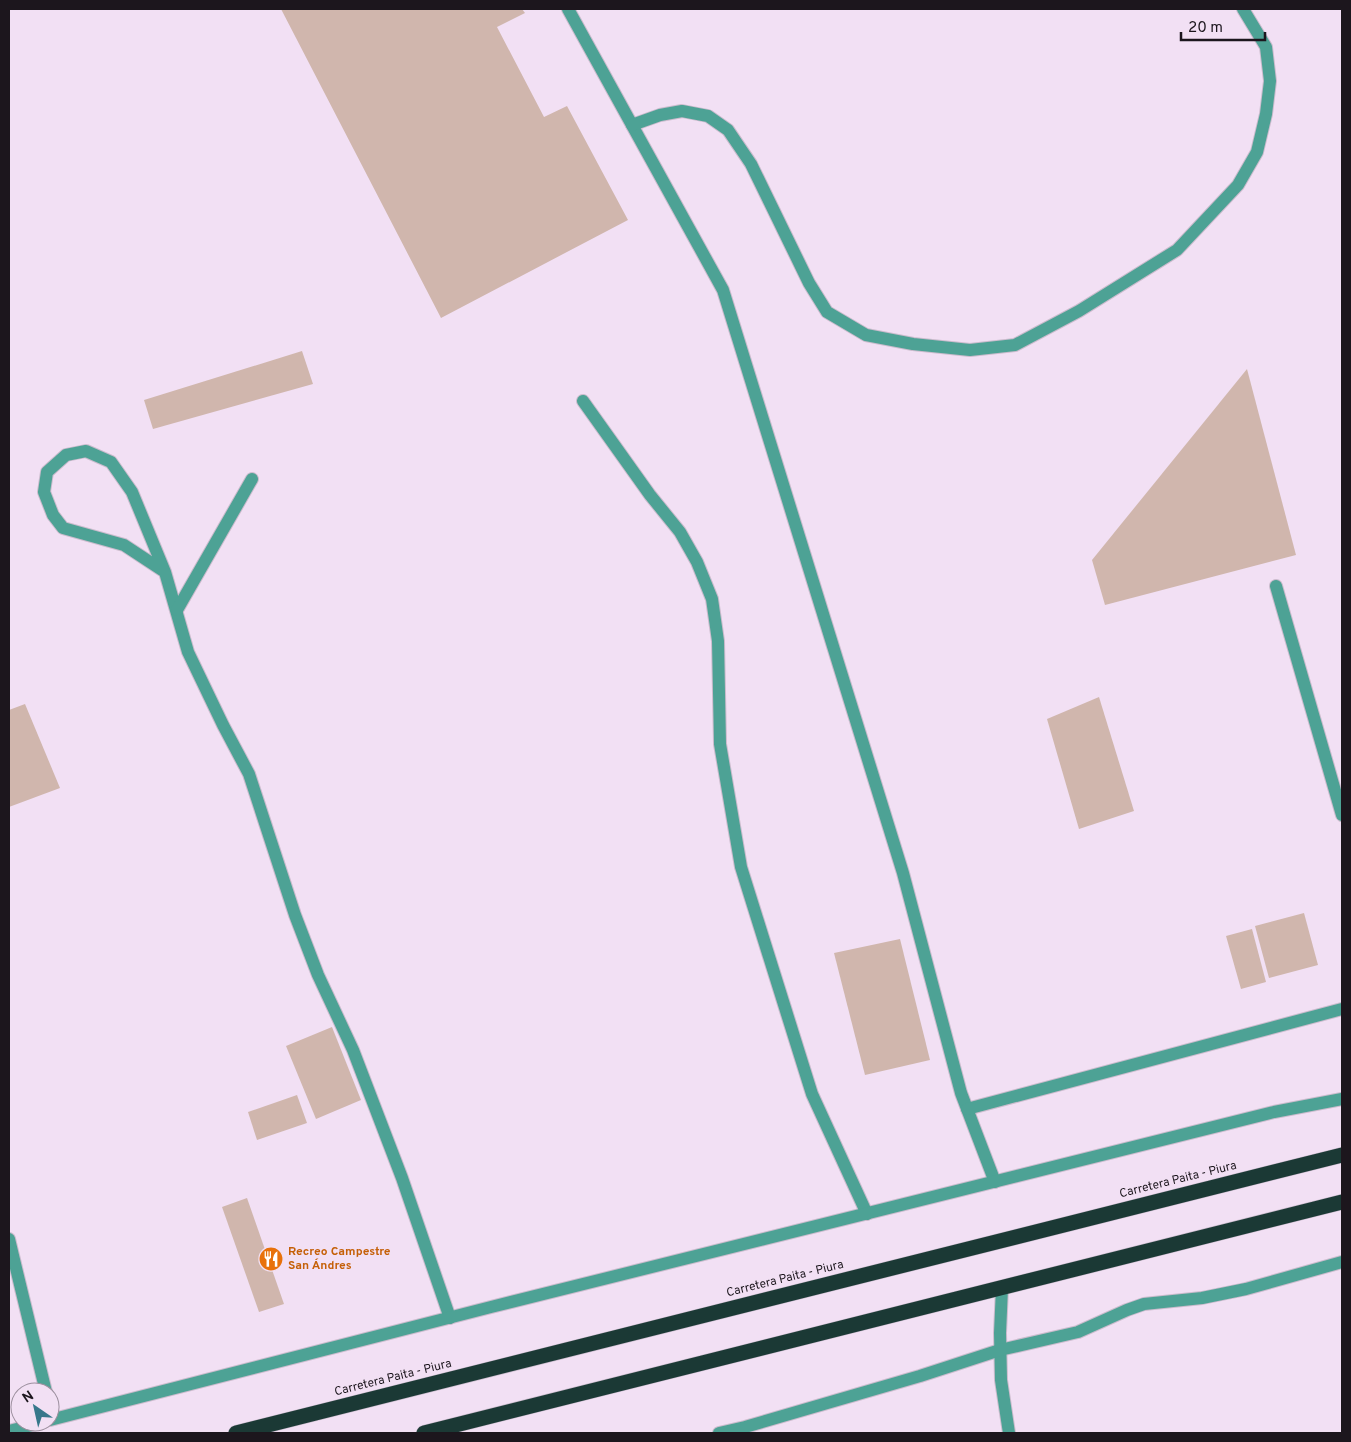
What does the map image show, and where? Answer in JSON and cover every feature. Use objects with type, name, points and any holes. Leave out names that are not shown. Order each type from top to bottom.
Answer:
[{"type":"highway","name":"Carretera Paita - Piura","points":[[236,1433],[1342,1155]]},
{"type":"highway","points":[[424,1433],[1342,1202]]},
{"type":"lane","points":[[568,9],[723,290],[903,873],[961,1093],[995,1182]]},
{"type":"lane","points":[[632,125],[660,115],[682,111],[708,116],[728,130],[751,164],[809,283],[827,312],[866,335],[913,344],[970,350],[1015,346],[1079,311],[1177,250],[1238,185],[1257,152],[1266,114],[1270,82],[1266,47],[1243,9]]},
{"type":"lane","points":[[583,401],[650,495],[680,532],[698,562],[712,599],[718,641],[720,744],[741,867],[812,1094],[867,1214]]},
{"type":"lane","points":[[165,572],[124,545],[63,528],[53,515],[44,492],[47,472],[66,455],[86,451],[111,462],[132,492],[165,572],[188,652],[249,774],[295,915],[318,975],[353,1050],[402,1178],[450,1318]]},
{"type":"lane","points":[[177,610],[252,479]]},
{"type":"lane","points":[[1276,586],[1342,814]]},
{"type":"lane","points":[[967,1109],[1342,1009]]},
{"type":"lane","points":[[1323,1103],[1342,1094]]},
{"type":"lane","points":[[60,1416],[1274,1112],[1342,1100]]},
{"type":"lane","points":[[9,1239],[44,1382]]},
{"type":"lane","points":[[719,1433],[911,1379],[1000,1350],[1078,1332],[1144,1304],[1202,1298],[1246,1289],[1342,1262]]},
{"type":"lane","points":[[1002,1288],[1001,1380],[1009,1433]]},
{"type":"building","points":[[281,9],[522,9],[525,13],[497,27],[544,117],[567,106],[628,220],[441,318]]},
{"type":"building","points":[[302,351],[313,384],[153,429],[144,400]]},
{"type":"building","points":[[1247,369],[1296,555],[1105,605],[1092,560]]},
{"type":"building","points":[[1099,697],[1134,811],[1079,829],[1047,719]]},
{"type":"building","points":[[25,704],[60,788],[9,807],[9,710]]},
{"type":"building","points":[[1304,913],[1318,965],[1269,978],[1255,926]]},
{"type":"building","points":[[1252,929],[1266,982],[1241,989],[1226,936]]},
{"type":"building","points":[[900,939],[930,1060],[865,1075],[834,953]]},
{"type":"building","points":[[332,1027],[361,1100],[316,1119],[286,1046]]},
{"type":"building","points":[[297,1095],[307,1123],[257,1140],[248,1112]]},
{"type":"building","points":[[247,1198],[284,1304],[259,1312],[222,1207]]},
{"type":"place","name":"Recreo Campestre San Ándres","points":[[271,1259]]}]
